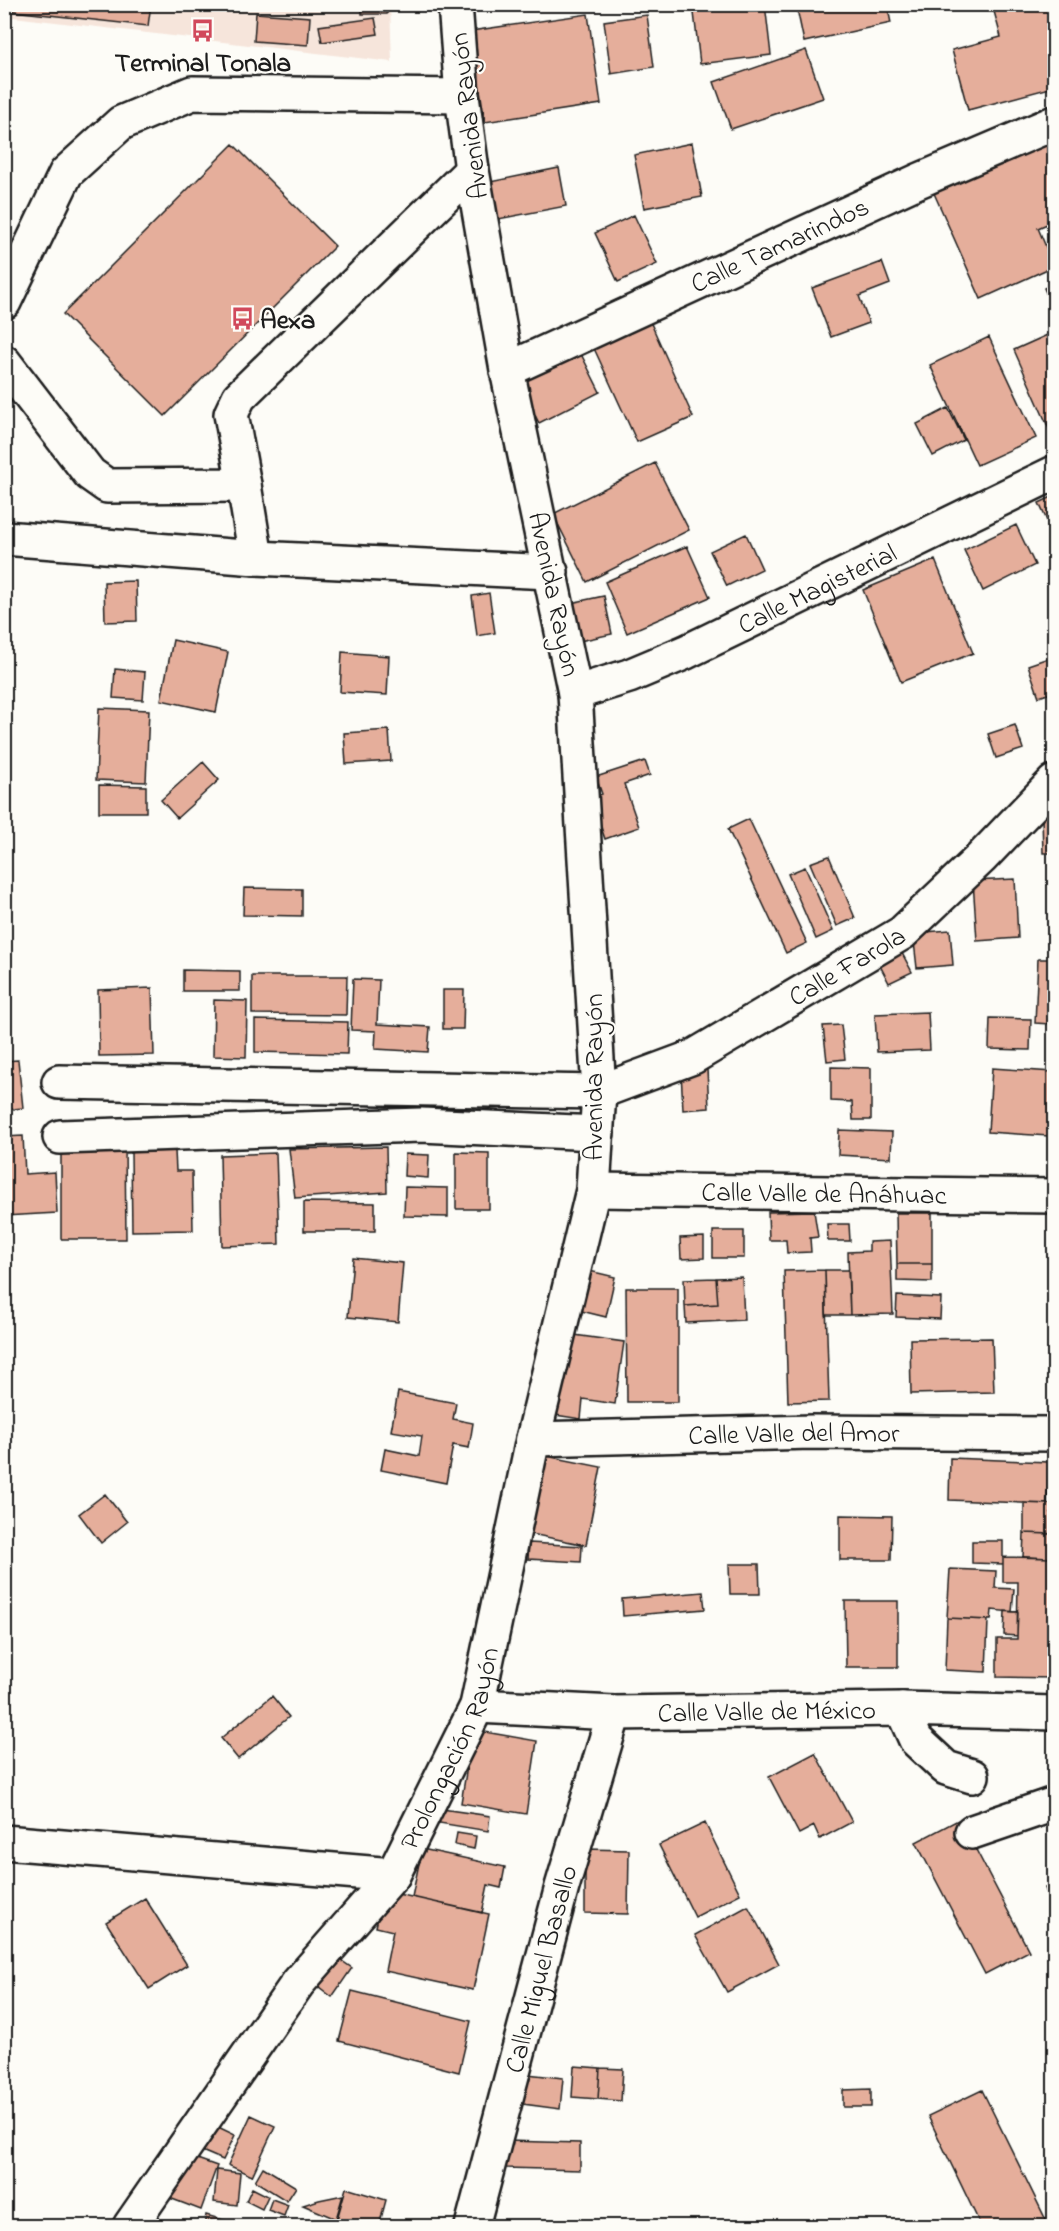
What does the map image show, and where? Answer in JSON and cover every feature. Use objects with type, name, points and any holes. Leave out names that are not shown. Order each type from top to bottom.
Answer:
[{"type":"street","name":"Avenida Rayón","points":[[459,5],[462,96],[472,170],[507,370],[575,693],[599,1092],[593,1190]]},
{"type":"street","points":[[4,302],[66,173],[121,123],[192,93],[462,96]]},
{"type":"street","name":"Calle Tamarindos","points":[[507,370],[918,181],[1054,123]]},
{"type":"street","points":[[256,558],[231,414],[239,396],[472,170]]},
{"type":"street","points":[[4,362],[90,474],[107,486],[244,485]]},
{"type":"street","name":"Calle Magisterial","points":[[575,693],[629,676],[686,652],[1054,473]]},
{"type":"street","points":[[4,538],[256,558],[551,572]]},
{"type":"street","name":"Calle Farola","points":[[599,1092],[693,1057],[902,933],[981,858],[1054,782]]},
{"type":"street","points":[[59,1082],[599,1092]]},
{"type":"street","points":[[421,1090],[421,1125]]},
{"type":"street","points":[[60,1137],[421,1125],[597,1133]]},
{"type":"street","name":"Calle Valle de Anáhuac","points":[[593,1190],[1054,1196]]},
{"type":"street","name":"Prolongación Rayón","points":[[130,2226],[298,1983],[393,1875],[477,1706],[532,1439],[593,1190]]},
{"type":"street","name":"Calle Valle del Amor","points":[[532,1439],[812,1432],[1054,1434]]},
{"type":"street","name":"Calle Valle de México","points":[[477,1706],[614,1713],[902,1709],[1054,1713]]},
{"type":"street","points":[[902,1709],[916,1740],[946,1768],[972,1776]]},
{"type":"street","name":"Calle Miguel Basallo","points":[[472,2226],[562,1887],[614,1713]]},
{"type":"street","points":[[972,1832],[1054,1804]]},
{"type":"street","points":[[4,1842],[393,1875]]},
{"type":"shaded area","points":[[5,4],[390,5],[392,62],[5,16]]},
{"type":"building","points":[[4,4],[151,4],[148,26],[4,10]]},
{"type":"building","points":[[362,4],[387,4],[387,14],[362,14]]},
{"type":"building","points":[[693,4],[765,4],[771,55],[700,64]]},
{"type":"building","points":[[796,4],[887,4],[891,23],[804,42]]},
{"type":"building","points":[[992,4],[1054,4],[1054,87],[968,110],[952,50],[1001,37]]},
{"type":"building","points":[[256,13],[310,17],[308,45],[254,41]]},
{"type":"building","points":[[588,14],[601,104],[485,122],[471,31]]},
{"type":"building","points":[[647,15],[654,67],[611,74],[604,21]]},
{"type":"building","points":[[375,18],[378,34],[322,42],[319,26]]},
{"type":"building","points":[[806,50],[823,98],[731,129],[714,82]]},
{"type":"building","points":[[1047,141],[1054,157],[1054,221],[1038,228],[1054,266],[981,299],[933,191]]},
{"type":"building","points":[[692,143],[702,197],[644,208],[634,155]]},
{"type":"building","points":[[233,144],[335,246],[165,416],[63,314]]},
{"type":"building","points":[[559,168],[566,206],[493,220],[485,183]]},
{"type":"building","points":[[634,215],[657,264],[618,282],[595,233]]},
{"type":"building","points":[[882,262],[890,284],[859,296],[869,323],[831,337],[812,288]]},
{"type":"building","points":[[1054,283],[1054,311],[1044,288]]},
{"type":"building","points":[[649,319],[693,417],[637,442],[592,344]]},
{"type":"building","points":[[1054,332],[1054,429],[1050,431],[1014,350]]},
{"type":"building","points":[[989,337],[1036,438],[977,465],[930,365]]},
{"type":"building","points":[[579,350],[600,392],[539,423],[517,380]]},
{"type":"building","points":[[948,408],[964,440],[933,456],[917,424]]},
{"type":"building","points":[[655,463],[689,530],[587,582],[553,514]]},
{"type":"building","points":[[1054,496],[1054,536],[1039,503]]},
{"type":"building","points":[[1016,525],[1035,565],[983,591],[964,550]]},
{"type":"building","points":[[746,534],[762,569],[727,586],[710,551]]},
{"type":"building","points":[[687,546],[710,597],[627,633],[605,582]]},
{"type":"building","points":[[935,560],[973,653],[901,682],[863,590]]},
{"type":"building","points":[[136,581],[137,621],[105,622],[104,582]]},
{"type":"building","points":[[489,593],[495,633],[477,636],[472,596]]},
{"type":"building","points":[[604,596],[612,634],[570,643],[561,605]]},
{"type":"building","points":[[173,640],[228,652],[216,712],[161,700]]},
{"type":"building","points":[[342,652],[389,656],[387,695],[340,692]]},
{"type":"building","points":[[1054,656],[1054,692],[1039,697],[1028,665]]},
{"type":"building","points":[[115,669],[145,672],[143,700],[113,698]]},
{"type":"building","points":[[99,708],[149,710],[146,782],[96,780]]},
{"type":"building","points":[[1015,725],[1023,749],[996,758],[988,734]]},
{"type":"building","points":[[389,730],[391,761],[346,764],[344,733]]},
{"type":"building","points":[[645,761],[650,775],[624,784],[639,827],[605,839],[591,798],[602,794],[596,777]]},
{"type":"building","points":[[203,762],[219,780],[177,818],[161,800]]},
{"type":"building","points":[[99,785],[146,786],[146,812],[99,812]]},
{"type":"building","points":[[1042,817],[1054,817],[1054,853],[1043,853]]},
{"type":"building","points":[[749,819],[807,943],[786,953],[728,829]]},
{"type":"building","points":[[829,856],[855,918],[837,926],[810,863]]},
{"type":"building","points":[[805,867],[833,931],[816,939],[788,874]]},
{"type":"building","points":[[1015,879],[1018,938],[977,941],[973,881]]},
{"type":"building","points":[[244,888],[302,889],[302,916],[243,915]]},
{"type":"building","points":[[950,930],[953,965],[917,968],[913,933]]},
{"type":"building","points":[[895,940],[912,972],[889,983],[873,952]]},
{"type":"building","points":[[1038,959],[1052,959],[1050,1024],[1035,1023]]},
{"type":"building","points":[[183,970],[240,971],[240,991],[183,991]]},
{"type":"building","points":[[252,976],[347,976],[346,1015],[252,1014]]},
{"type":"building","points":[[353,979],[379,980],[377,1024],[430,1027],[428,1052],[375,1049],[376,1031],[351,1030]]},
{"type":"building","points":[[152,988],[154,1055],[99,1056],[98,990]]},
{"type":"building","points":[[443,990],[464,990],[463,1029],[443,1029]]},
{"type":"building","points":[[214,1000],[247,1001],[246,1057],[213,1056]]},
{"type":"building","points":[[928,1012],[930,1050],[877,1052],[875,1014]]},
{"type":"building","points":[[990,1018],[1031,1019],[1030,1050],[989,1049]]},
{"type":"building","points":[[255,1020],[348,1022],[347,1054],[255,1052]]},
{"type":"building","points":[[841,1025],[845,1059],[827,1061],[823,1026]]},
{"type":"building","points":[[18,1060],[23,1108],[4,1110],[4,1061]]},
{"type":"building","points":[[831,1067],[871,1068],[871,1120],[853,1120],[852,1102],[831,1101]]},
{"type":"building","points":[[992,1068],[1053,1072],[1049,1136],[988,1132]]},
{"type":"building","points":[[707,1069],[709,1108],[683,1110],[681,1071]]},
{"type":"building","points":[[839,1130],[892,1132],[891,1158],[838,1155]]},
{"type":"building","points":[[23,1136],[25,1174],[55,1172],[57,1213],[4,1216],[4,1137]]},
{"type":"building","points":[[61,1145],[125,1145],[126,1239],[61,1239]]},
{"type":"building","points":[[386,1147],[387,1192],[295,1198],[289,1149]]},
{"type":"building","points":[[175,1151],[176,1171],[192,1171],[193,1230],[132,1231],[131,1152]]},
{"type":"building","points":[[456,1152],[489,1153],[489,1209],[456,1209]]},
{"type":"building","points":[[276,1153],[279,1244],[222,1246],[220,1155]]},
{"type":"building","points":[[405,1154],[429,1155],[428,1178],[404,1176]]},
{"type":"building","points":[[405,1187],[448,1188],[448,1217],[404,1216]]},
{"type":"building","points":[[304,1202],[375,1203],[375,1231],[304,1231]]},
{"type":"building","points":[[814,1211],[818,1237],[810,1238],[811,1252],[787,1253],[786,1240],[769,1240],[768,1212]]},
{"type":"building","points":[[896,1213],[932,1213],[932,1264],[897,1264]]},
{"type":"building","points":[[827,1224],[849,1224],[850,1241],[828,1241]]},
{"type":"building","points":[[713,1231],[744,1231],[744,1258],[713,1258]]},
{"type":"building","points":[[704,1237],[704,1258],[681,1259],[680,1238]]},
{"type":"building","points":[[890,1241],[893,1314],[850,1315],[848,1252],[869,1251],[869,1242]]},
{"type":"building","points":[[353,1258],[403,1263],[398,1322],[348,1317]]},
{"type":"building","points":[[897,1264],[932,1264],[932,1282],[897,1281]]},
{"type":"building","points":[[581,1269],[615,1277],[606,1317],[573,1309]]},
{"type":"building","points":[[825,1270],[829,1401],[788,1402],[784,1271]]},
{"type":"building","points":[[825,1270],[848,1270],[850,1315],[826,1315]]},
{"type":"building","points":[[742,1277],[744,1320],[686,1323],[685,1306],[718,1304],[716,1278]]},
{"type":"building","points":[[716,1278],[718,1304],[685,1306],[684,1279]]},
{"type":"building","points":[[626,1288],[678,1288],[678,1402],[627,1402]]},
{"type":"building","points":[[897,1296],[941,1298],[940,1319],[896,1317]]},
{"type":"building","points":[[560,1333],[624,1342],[615,1404],[583,1399],[581,1419],[549,1414]]},
{"type":"building","points":[[992,1338],[994,1392],[911,1394],[910,1339]]},
{"type":"building","points":[[398,1392],[456,1403],[453,1419],[473,1423],[469,1448],[453,1445],[446,1483],[381,1470],[385,1449],[419,1456],[422,1436],[391,1431]]},
{"type":"building","points":[[546,1456],[601,1467],[586,1545],[531,1534]]},
{"type":"building","points":[[950,1458],[1049,1462],[1047,1504],[949,1500]]},
{"type":"building","points":[[105,1494],[127,1522],[101,1543],[79,1514]]},
{"type":"building","points":[[1024,1503],[1051,1504],[1050,1534],[1024,1533]]},
{"type":"building","points":[[840,1515],[892,1516],[891,1560],[840,1560]]},
{"type":"building","points":[[1024,1533],[1051,1534],[1051,1558],[1023,1557]]},
{"type":"building","points":[[972,1541],[1003,1541],[1003,1564],[972,1563]]},
{"type":"building","points":[[529,1543],[582,1546],[581,1562],[528,1559]]},
{"type":"building","points":[[1003,1557],[1054,1558],[1054,1678],[997,1677],[997,1639],[1017,1639],[1018,1582],[1003,1582]]},
{"type":"building","points":[[729,1564],[759,1564],[760,1594],[730,1594]]},
{"type":"building","points":[[950,1569],[996,1571],[995,1588],[1014,1589],[1012,1612],[992,1610],[991,1620],[947,1618]]},
{"type":"building","points":[[703,1592],[705,1609],[623,1616],[622,1599]]},
{"type":"building","points":[[845,1601],[898,1601],[898,1667],[846,1667]]},
{"type":"building","points":[[1005,1611],[1018,1612],[1017,1636],[1004,1635]]},
{"type":"building","points":[[947,1618],[988,1620],[986,1672],[945,1670]]},
{"type":"building","points":[[272,1696],[289,1717],[238,1759],[221,1738]]},
{"type":"building","points":[[473,1730],[537,1741],[526,1814],[461,1803]]},
{"type":"building","points":[[815,1753],[852,1822],[820,1839],[814,1826],[799,1834],[769,1777]]},
{"type":"building","points":[[435,1808],[490,1816],[488,1831],[433,1822]]},
{"type":"building","points":[[960,1819],[1029,1951],[985,1974],[916,1842]]},
{"type":"building","points":[[705,1823],[740,1894],[695,1917],[659,1845]]},
{"type":"building","points":[[457,1833],[476,1836],[474,1849],[455,1845]]},
{"type":"building","points":[[422,1849],[505,1867],[501,1888],[488,1885],[482,1913],[412,1897]]},
{"type":"building","points":[[585,1849],[629,1850],[628,1914],[585,1913]]},
{"type":"building","points":[[1054,1885],[1054,1913],[1045,1888]]},
{"type":"building","points":[[384,1891],[489,1914],[473,1990],[385,1971],[393,1931],[376,1927]]},
{"type":"building","points":[[145,1898],[187,1965],[149,1989],[106,1922]]},
{"type":"building","points":[[4,1906],[7,1906],[6,1972],[4,1972]]},
{"type":"building","points":[[748,1906],[779,1964],[727,1992],[695,1935]]},
{"type":"building","points":[[329,1952],[352,1968],[332,1997],[310,1980]]},
{"type":"building","points":[[352,1991],[471,2021],[459,2072],[339,2041]]},
{"type":"building","points":[[574,2066],[600,2068],[598,2099],[572,2097]]},
{"type":"building","points":[[600,2068],[623,2069],[621,2101],[598,2099]]},
{"type":"building","points":[[527,2074],[563,2078],[560,2109],[523,2104]]},
{"type":"building","points":[[871,2089],[871,2107],[843,2107],[843,2090]]},
{"type":"building","points":[[982,2090],[1049,2226],[981,2226],[928,2116]]},
{"type":"building","points":[[251,2115],[275,2126],[252,2176],[228,2165]]},
{"type":"building","points":[[214,2125],[235,2135],[223,2160],[202,2151]]},
{"type":"building","points":[[506,2141],[580,2143],[580,2170],[506,2168]]},
{"type":"building","points":[[183,2154],[217,2166],[201,2210],[167,2197]]},
{"type":"building","points":[[263,2167],[296,2187],[287,2201],[255,2181]]},
{"type":"building","points":[[217,2170],[240,2173],[237,2205],[214,2202]]},
{"type":"building","points":[[252,2188],[268,2196],[262,2209],[246,2201]]},
{"type":"building","points":[[346,2188],[386,2200],[379,2226],[335,2226]]},
{"type":"building","points":[[343,2195],[336,2219],[303,2205],[319,2200]]},
{"type":"building","points":[[272,2199],[288,2205],[284,2216],[268,2210]]},
{"type":"building","points":[[206,2215],[227,2221],[225,2226],[204,2226]]},
{"type":"place","name":"Terminal Tonala","points":[[203,30]]},
{"type":"place","name":"Aexa","points":[[242,319]]}]
